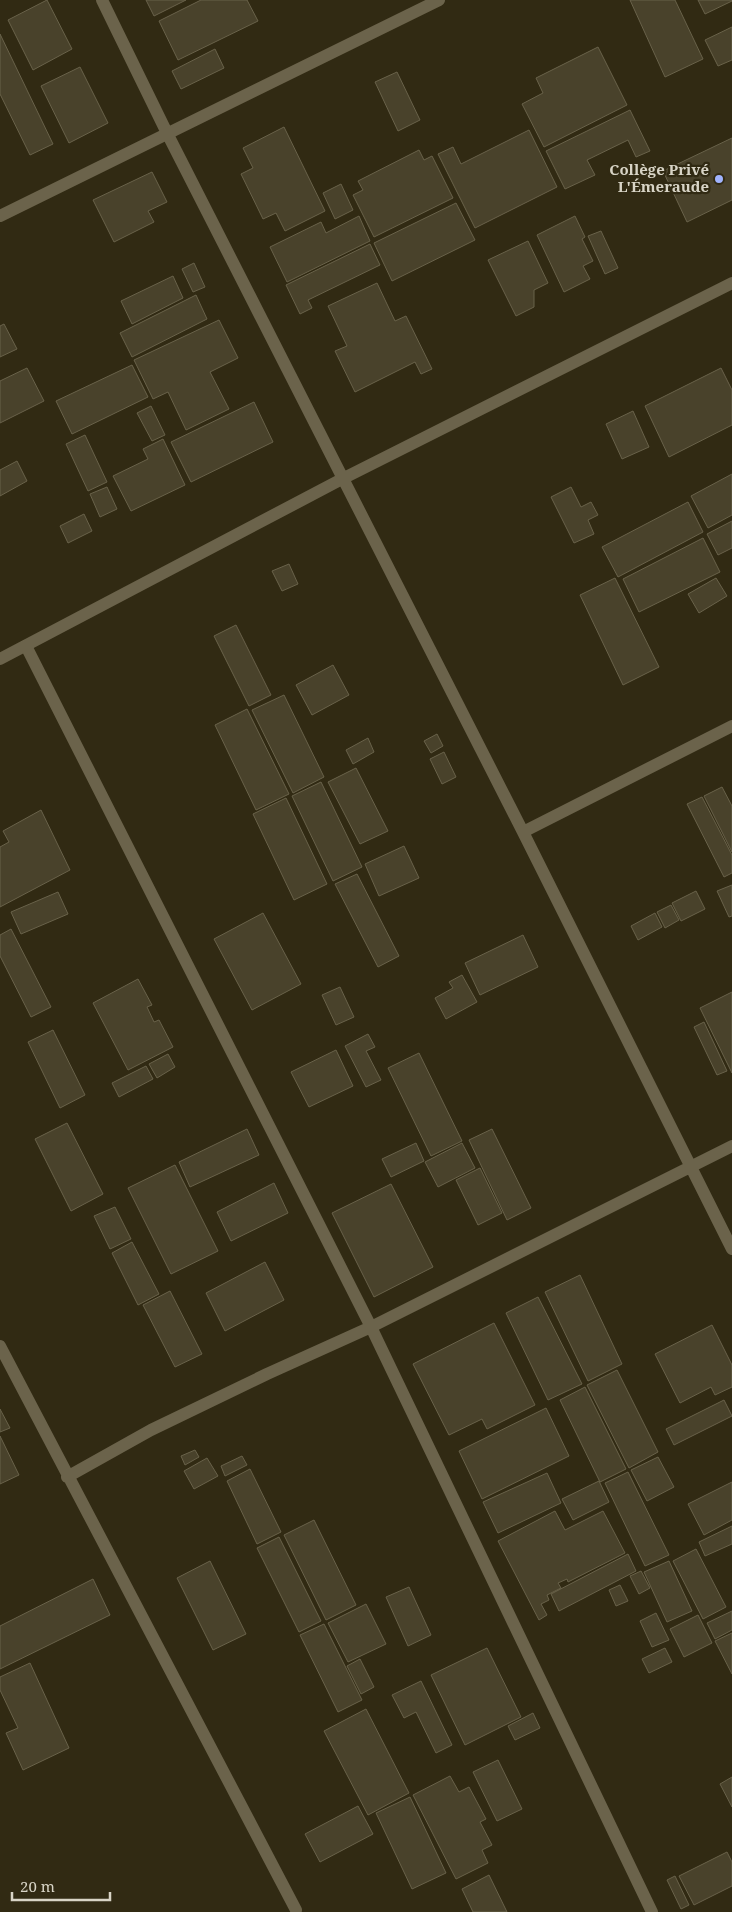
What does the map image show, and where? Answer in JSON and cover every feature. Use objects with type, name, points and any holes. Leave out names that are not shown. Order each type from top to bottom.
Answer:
[{"type":"street","points":[[102,0],[166,133],[523,832],[732,1249]]},
{"type":"street","points":[[0,216],[439,0]]},
{"type":"street","points":[[0,659],[342,480],[732,283]]},
{"type":"street","points":[[26,646],[371,1327],[652,1912]]},
{"type":"street","points":[[523,832],[732,726]]},
{"type":"street","points":[[67,1477],[151,1430],[267,1374],[371,1327],[732,1146]]},
{"type":"street","points":[[0,1346],[67,1477],[296,1910]]},
{"type":"building","points":[[47,0],[72,49],[33,70],[8,20]]},
{"type":"building","points":[[146,0],[186,0],[154,16]]},
{"type":"building","points":[[201,0],[247,0],[258,21],[178,60],[159,21]]},
{"type":"building","points":[[630,0],[675,0],[703,59],[665,77]]},
{"type":"building","points":[[698,0],[732,0],[732,1],[705,14]]},
{"type":"building","points":[[732,27],[732,60],[718,66],[705,40]]},
{"type":"building","points":[[0,34],[53,144],[30,155],[0,94]]},
{"type":"building","points":[[598,47],[627,105],[544,147],[522,104],[543,93],[536,78]]},
{"type":"building","points":[[215,49],[224,68],[181,89],[172,71]]},
{"type":"building","points":[[80,67],[108,123],[69,143],[41,86]]},
{"type":"building","points":[[397,72],[420,120],[398,131],[375,82]]},
{"type":"building","points":[[630,110],[650,151],[636,157],[628,140],[587,160],[595,175],[565,189],[546,151]]},
{"type":"building","points":[[284,127],[325,211],[285,231],[276,213],[263,219],[241,174],[253,168],[243,148]]},
{"type":"building","points":[[529,130],[557,187],[475,228],[438,154],[453,147],[461,164]]},
{"type":"building","points":[[732,138],[732,200],[687,222],[663,171]]},
{"type":"building","points":[[419,150],[424,160],[432,156],[453,198],[374,237],[353,195],[363,190],[358,181]]},
{"type":"building","points":[[152,172],[167,202],[148,211],[154,222],[114,242],[93,200]]},
{"type":"building","points":[[341,184],[353,210],[335,219],[323,193]]},
{"type":"building","points":[[456,203],[475,240],[392,281],[374,243]]},
{"type":"building","points":[[359,216],[370,241],[287,282],[270,247],[321,222],[326,233]]},
{"type":"building","points":[[575,216],[585,237],[582,239],[593,261],[583,266],[590,279],[564,292],[537,235]]},
{"type":"building","points":[[601,231],[618,268],[605,274],[588,236]]},
{"type":"building","points":[[528,241],[548,283],[534,290],[534,307],[516,316],[488,260]]},
{"type":"building","points":[[370,244],[380,265],[308,300],[312,308],[300,314],[286,285]]},
{"type":"building","points":[[194,263],[205,287],[193,292],[182,269]]},
{"type":"building","points":[[173,276],[183,298],[132,324],[121,301]]},
{"type":"building","points":[[377,283],[395,321],[406,316],[432,369],[421,374],[415,362],[355,392],[335,351],[347,346],[328,306]]},
{"type":"building","points":[[196,295],[207,319],[132,357],[120,333]]},
{"type":"building","points":[[219,320],[238,358],[210,372],[229,409],[186,430],[168,392],[153,399],[134,360]]},
{"type":"building","points":[[4,324],[17,349],[0,357],[0,326]]},
{"type":"building","points":[[132,365],[148,397],[72,434],[56,401]]},
{"type":"building","points":[[27,368],[44,401],[0,423],[0,381]]},
{"type":"building","points":[[721,368],[732,390],[732,425],[669,457],[645,406]]},
{"type":"building","points":[[254,402],[273,442],[191,482],[171,442]]},
{"type":"building","points":[[151,406],[165,435],[152,441],[137,413]]},
{"type":"building","points":[[633,411],[649,447],[622,459],[606,424]]},
{"type":"building","points":[[85,435],[107,482],[88,491],[66,444]]},
{"type":"building","points":[[163,439],[185,485],[131,511],[113,476],[148,459],[143,449]]},
{"type":"building","points":[[17,461],[27,481],[0,496],[0,470]]},
{"type":"building","points":[[732,474],[732,515],[708,528],[691,496]]},
{"type":"building","points":[[107,487],[117,509],[100,517],[90,494]]},
{"type":"building","points":[[571,487],[581,507],[591,502],[598,515],[588,520],[594,534],[574,543],[551,497]]},
{"type":"building","points":[[688,502],[703,532],[618,577],[602,547]]},
{"type":"building","points":[[84,514],[92,531],[68,543],[60,526]]},
{"type":"building","points":[[732,521],[732,548],[718,555],[707,534]]},
{"type":"building","points":[[703,538],[720,572],[639,612],[623,579]]},
{"type":"building","points":[[289,564],[298,584],[282,591],[272,571]]},
{"type":"building","points":[[615,578],[659,667],[623,685],[580,595]]},
{"type":"building","points":[[716,578],[727,596],[699,613],[688,594]]},
{"type":"building","points":[[236,625],[271,695],[249,706],[214,636]]},
{"type":"building","points":[[333,665],[349,695],[312,715],[296,685]]},
{"type":"building","points":[[284,695],[324,777],[293,793],[252,710]]},
{"type":"building","points":[[247,709],[289,794],[256,810],[215,725]]},
{"type":"building","points":[[437,734],[443,746],[431,753],[424,741]]},
{"type":"building","points":[[368,738],[374,752],[353,764],[346,750]]},
{"type":"building","points":[[444,752],[456,777],[442,784],[430,759]]},
{"type":"building","points":[[356,768],[388,831],[360,844],[328,782]]},
{"type":"building","points":[[321,782],[362,867],[333,881],[292,796]]},
{"type":"building","points":[[722,787],[732,806],[732,852],[704,796]]},
{"type":"building","points":[[702,797],[732,855],[732,873],[724,877],[687,804]]},
{"type":"building","points":[[286,798],[327,884],[294,900],[253,814]]},
{"type":"building","points":[[41,810],[70,870],[0,907],[0,847],[9,842],[3,831]]},
{"type":"building","points":[[404,846],[419,878],[379,896],[365,864]]},
{"type":"building","points":[[357,874],[399,956],[378,967],[335,884]]},
{"type":"building","points":[[732,885],[732,916],[729,917],[717,891]]},
{"type":"building","points":[[696,891],[705,909],[681,921],[672,903]]},
{"type":"building","points":[[58,892],[68,914],[21,934],[11,912]]},
{"type":"building","points":[[671,905],[679,920],[665,928],[657,912]]},
{"type":"building","points":[[263,913],[301,984],[252,1010],[214,939]]},
{"type":"building","points":[[655,913],[662,927],[638,940],[631,926]]},
{"type":"building","points":[[11,929],[51,1007],[31,1017],[0,956],[0,935]]},
{"type":"building","points":[[523,935],[538,967],[480,995],[465,963]]},
{"type":"building","points":[[462,975],[477,1002],[446,1019],[435,998],[453,988],[449,982]]},
{"type":"building","points":[[138,979],[152,1005],[147,1007],[154,1022],[159,1020],[173,1047],[128,1070],[93,1003]]},
{"type":"building","points":[[340,987],[354,1017],[336,1025],[322,995]]},
{"type":"building","points":[[732,992],[732,1073],[700,1008]]},
{"type":"building","points":[[704,1022],[727,1071],[717,1075],[694,1027]]},
{"type":"building","points":[[53,1030],[85,1095],[60,1108],[28,1042]]},
{"type":"building","points":[[368,1034],[375,1047],[366,1051],[381,1080],[366,1087],[345,1046]]},
{"type":"building","points":[[336,1050],[353,1086],[309,1107],[291,1072]]},
{"type":"building","points":[[419,1053],[462,1141],[431,1156],[388,1068]]},
{"type":"building","points":[[168,1054],[175,1067],[157,1078],[149,1064]]},
{"type":"building","points":[[146,1066],[153,1079],[119,1097],[112,1083]]},
{"type":"building","points":[[67,1123],[103,1194],[71,1211],[35,1139]]},
{"type":"building","points":[[247,1129],[259,1155],[190,1187],[179,1162]]},
{"type":"building","points":[[492,1129],[531,1208],[507,1220],[469,1140]]},
{"type":"building","points":[[416,1143],[424,1161],[391,1177],[382,1159]]},
{"type":"building","points":[[462,1143],[475,1168],[438,1187],[425,1162]]},
{"type":"building","points":[[175,1165],[218,1251],[171,1274],[128,1188]]},
{"type":"building","points":[[480,1168],[502,1213],[478,1225],[456,1180]]},
{"type":"building","points":[[274,1183],[288,1213],[231,1241],[217,1212]]},
{"type":"building","points":[[391,1184],[433,1267],[374,1297],[332,1213]]},
{"type":"building","points":[[115,1207],[131,1239],[110,1249],[94,1216]]},
{"type":"building","points":[[132,1242],[159,1294],[138,1305],[112,1253]]},
{"type":"building","points":[[265,1262],[284,1300],[225,1331],[206,1293]]},
{"type":"building","points":[[580,1275],[622,1364],[588,1381],[545,1292]]},
{"type":"building","points":[[170,1291],[202,1354],[175,1367],[143,1305]]},
{"type":"building","points":[[538,1297],[582,1384],[548,1400],[506,1313]]},
{"type":"building","points":[[494,1323],[535,1405],[487,1429],[482,1419],[449,1435],[413,1364]]},
{"type":"building","points":[[712,1325],[732,1365],[732,1387],[715,1395],[711,1387],[680,1403],[655,1354]]},
{"type":"building","points":[[617,1370],[658,1452],[629,1468],[587,1385]]},
{"type":"building","points":[[585,1387],[626,1469],[600,1482],[560,1400]]},
{"type":"building","points":[[724,1400],[732,1416],[674,1445],[666,1429]]},
{"type":"building","points":[[546,1408],[569,1456],[482,1499],[459,1451]]},
{"type":"building","points":[[0,1409],[10,1428],[0,1432]]},
{"type":"building","points":[[0,1436],[19,1475],[0,1484]]},
{"type":"building","points":[[195,1450],[199,1457],[185,1465],[181,1456]]},
{"type":"building","points":[[242,1456],[247,1465],[225,1476],[221,1466]]},
{"type":"building","points":[[658,1457],[674,1487],[647,1501],[631,1470]]},
{"type":"building","points":[[207,1458],[218,1476],[194,1489],[184,1471]]},
{"type":"building","points":[[250,1469],[281,1532],[257,1544],[227,1481]]},
{"type":"building","points":[[628,1472],[669,1555],[645,1566],[605,1483]]},
{"type":"building","points":[[547,1473],[561,1503],[498,1533],[483,1502]]},
{"type":"building","points":[[599,1481],[609,1502],[573,1520],[562,1499]]},
{"type":"building","points":[[732,1482],[732,1520],[704,1535],[688,1504]]},
{"type":"building","points":[[555,1511],[565,1530],[603,1511],[625,1553],[568,1582],[567,1579],[558,1583],[561,1588],[547,1595],[549,1600],[541,1604],[547,1615],[539,1620],[498,1541]]},
{"type":"building","points":[[314,1520],[356,1605],[326,1620],[284,1535]]},
{"type":"building","points":[[732,1526],[732,1544],[705,1556],[699,1542]]},
{"type":"building","points":[[279,1537],[321,1621],[299,1632],[257,1548]]},
{"type":"building","points":[[696,1549],[726,1607],[703,1619],[673,1561]]},
{"type":"building","points":[[628,1554],[636,1571],[559,1611],[551,1594]]},
{"type":"building","points":[[210,1561],[246,1634],[213,1650],[177,1578]]},
{"type":"building","points":[[669,1561],[692,1611],[667,1622],[644,1572]]},
{"type":"building","points":[[641,1571],[650,1588],[639,1594],[630,1576]]},
{"type":"building","points":[[93,1579],[110,1615],[0,1669],[0,1626]]},
{"type":"building","points":[[620,1585],[628,1601],[616,1606],[609,1590]]},
{"type":"building","points":[[409,1587],[431,1635],[408,1646],[386,1597]]},
{"type":"building","points":[[366,1604],[386,1644],[348,1662],[328,1623]]},
{"type":"building","points":[[732,1611],[732,1630],[715,1639],[707,1623]]},
{"type":"building","points":[[656,1613],[669,1640],[652,1647],[640,1621]]},
{"type":"building","points":[[698,1615],[712,1643],[684,1657],[670,1629]]},
{"type":"building","points":[[324,1624],[362,1700],[338,1712],[300,1635]]},
{"type":"building","points":[[732,1633],[732,1674],[715,1641]]},
{"type":"building","points":[[487,1648],[521,1717],[465,1745],[431,1675]]},
{"type":"building","points":[[665,1648],[672,1662],[649,1673],[642,1659]]},
{"type":"building","points":[[360,1659],[374,1687],[361,1694],[347,1666]]},
{"type":"building","points":[[30,1663],[69,1748],[23,1770],[6,1733],[18,1728],[0,1690],[0,1677]]},
{"type":"building","points":[[421,1681],[452,1745],[436,1753],[416,1712],[404,1718],[392,1695]]},
{"type":"building","points":[[366,1709],[409,1793],[368,1815],[324,1731]]},
{"type":"building","points":[[533,1713],[540,1728],[515,1740],[508,1726]]},
{"type":"building","points":[[498,1760],[522,1809],[497,1821],[473,1772]]},
{"type":"building","points":[[450,1776],[459,1792],[469,1787],[486,1819],[480,1822],[492,1845],[482,1850],[488,1863],[456,1879],[413,1795]]},
{"type":"building","points":[[732,1777],[732,1807],[720,1784]]},
{"type":"building","points":[[410,1797],[446,1873],[412,1889],[376,1813]]},
{"type":"building","points":[[358,1806],[373,1834],[320,1862],[305,1834]]},
{"type":"building","points":[[727,1852],[732,1862],[732,1886],[694,1905],[679,1876]]},
{"type":"building","points":[[489,1875],[507,1912],[473,1912],[462,1889]]},
{"type":"building","points":[[675,1876],[689,1905],[681,1909],[667,1880]]},
{"type":"place","name":"Collège Privé L'Émeraude","points":[[719,179]]}]
